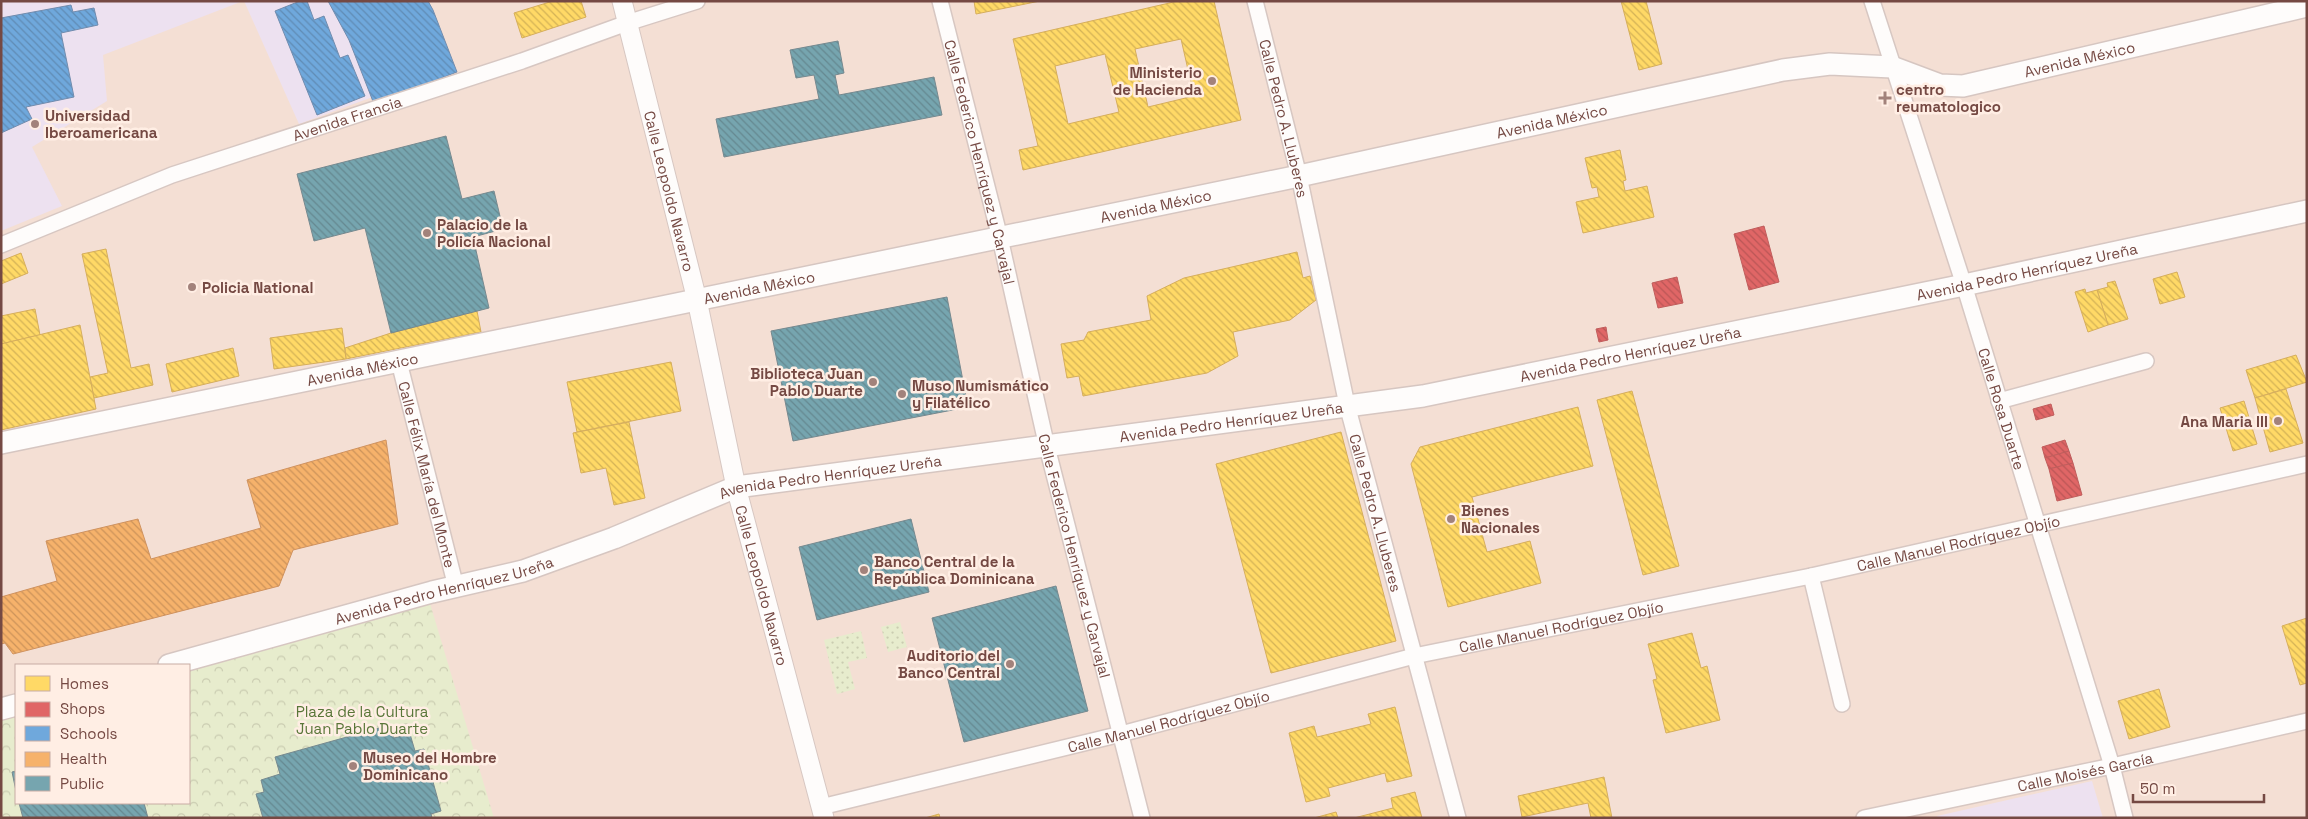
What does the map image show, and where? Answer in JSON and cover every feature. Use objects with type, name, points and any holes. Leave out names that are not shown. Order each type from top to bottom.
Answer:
[{"type":"main road","name":"Avenida México","points":[[1,443],[1299,176],[1783,70],[1830,64],[1892,67],[1940,85],[1962,86],[2307,6]]},
{"type":"main road","name":"Avenida Pedro Henríquez Ureña","points":[[173,664],[456,587],[523,571],[614,538],[736,487],[1422,396],[1964,285],[2307,211]]},
{"type":"main road","points":[[1,709],[15,705]]},
{"type":"street","name":"Calle Leopoldo Navarro","points":[[622,1],[697,300],[736,487],[823,812]]},
{"type":"street","name":"Avenida Francia","points":[[1,245],[172,175],[522,61],[627,23],[697,1]]},
{"type":"street","name":"Calle Federico Henríquez y Carvajal","points":[[940,1],[1000,238],[1047,447],[1142,818]]},
{"type":"street","name":"Calle Pedro A. Lluberes","points":[[1255,1],[1299,176],[1347,405],[1458,818]]},
{"type":"street","name":"Calle Rosa Duarte","points":[[1872,1],[1964,285],[2112,766],[2125,818]]},
{"type":"street","points":[[1999,401],[2146,361]]},
{"type":"street","name":"Calle Félix María del Monte","points":[[399,362],[456,587]]},
{"type":"street","name":"Calle Manuel Rodríguez Objío","points":[[823,812],[1414,656],[1811,576],[2307,464]]},
{"type":"street","points":[[1811,576],[1842,704]]},
{"type":"street","name":"Calle Moisés García","points":[[1864,818],[2112,766],[2307,721]]},
{"type":"shaded area","points":[[1,1],[2307,1],[2307,818],[1,818]]},
{"type":"shaded area","name":"Universidad Iberoamericana","points":[[1,1],[243,1],[103,55],[107,101],[32,147],[62,206],[1,231]]},
{"type":"shaded area","points":[[244,1],[409,1],[438,73],[299,124]]},
{"type":"shaded area","points":[[2092,781],[2103,818],[1938,818],[1937,816]]},
{"type":"green space","name":"Plaza de la Cultura Juan Pablo Duarte","points":[[429,600],[494,818],[1,818],[1,713],[15,709],[15,804],[190,804],[190,665]]},
{"type":"green space","points":[[900,622],[907,647],[888,652],[881,627]]},
{"type":"green space","points":[[861,631],[867,658],[848,662],[855,689],[837,694],[824,640]]},
{"type":"building: Homes","points":[[553,1],[581,1],[586,17],[522,38],[514,13]]},
{"type":"building: Homes","points":[[974,1],[1040,1],[976,14]]},
{"type":"building: Homes","name":"Ministerio de Hacienda","points":[[1178,1],[1214,1],[1241,120],[1023,170],[1019,150],[1038,146],[1013,39]],"holes":[[[1181,39],[1194,96],[1148,107],[1135,49]],[[1105,54],[1119,112],[1068,124],[1055,66]]]},
{"type":"building: Homes","points":[[1621,1],[1646,1],[1662,64],[1639,70]]},
{"type":"building: Homes","points":[[1620,150],[1626,180],[1623,181],[1625,191],[1647,186],[1654,217],[1583,233],[1576,202],[1599,197],[1597,187],[1592,188],[1585,158]]},
{"type":"building: Homes","points":[[106,249],[131,368],[149,364],[153,385],[94,398],[90,377],[108,373],[82,254]]},
{"type":"building: Homes","points":[[1297,252],[1303,278],[1310,276],[1316,300],[1290,320],[1233,332],[1238,356],[1207,373],[1083,396],[1079,376],[1067,378],[1061,344],[1084,340],[1088,332],[1151,320],[1147,296],[1184,278]]},
{"type":"building: Homes","points":[[21,253],[28,273],[1,284],[1,261]]},
{"type":"building: Homes","points":[[2177,272],[2185,297],[2160,304],[2153,279]]},
{"type":"building: Homes","points":[[2115,281],[2128,319],[2108,325],[2097,290],[2108,287],[2107,283]]},
{"type":"building: Homes","points":[[2085,289],[2086,293],[2097,290],[2108,325],[2088,332],[2075,292]]},
{"type":"building: Homes","points":[[35,309],[40,335],[1,344],[1,316]]},
{"type":"building: Homes","points":[[477,311],[481,332],[346,359],[345,348],[391,333]]},
{"type":"building: Homes","points":[[80,325],[96,409],[1,430],[1,344]]},
{"type":"building: Homes","points":[[342,328],[346,359],[274,369],[270,338]]},
{"type":"building: Homes","points":[[233,348],[239,376],[172,392],[166,364]]},
{"type":"building: Homes","name":"Ana Maria III","points":[[2296,355],[2307,382],[2255,398],[2246,370]]},
{"type":"building: Homes","points":[[671,362],[681,411],[577,432],[567,382]]},
{"type":"building: Homes","name":"Ana Maria III","points":[[2286,389],[2303,443],[2270,452],[2255,398]]},
{"type":"building: Homes","points":[[1632,391],[1679,566],[1643,575],[1597,400]]},
{"type":"building: Homes","points":[[2244,401],[2257,444],[2233,451],[2220,408]]},
{"type":"building: Homes","name":"Bienes Nacionales","points":[[1578,407],[1593,466],[1472,497],[1487,552],[1530,541],[1541,583],[1448,607],[1411,464],[1420,447]]},
{"type":"building: Homes","points":[[629,422],[645,498],[614,505],[606,468],[581,473],[573,433]]},
{"type":"building: Homes","points":[[1341,432],[1396,641],[1271,673],[1216,464]]},
{"type":"building: Homes","points":[[2307,618],[2307,683],[2300,685],[2282,626]]},
{"type":"building: Homes","points":[[1692,633],[1701,668],[1707,666],[1720,720],[1666,733],[1653,680],[1657,679],[1648,644]]},
{"type":"building: Homes","points":[[2159,689],[2170,727],[2129,739],[2118,701]]},
{"type":"building: Homes","points":[[1395,707],[1412,776],[1387,782],[1385,773],[1328,788],[1330,796],[1306,802],[1289,733],[1314,726],[1317,737],[1371,724],[1368,714]]},
{"type":"building: Homes","points":[[1604,777],[1612,818],[1591,818],[1588,803],[1522,817],[1518,796]]},
{"type":"building: Homes","points":[[1415,792],[1422,818],[1354,818],[1393,808],[1391,798]]},
{"type":"building: Homes","points":[[1336,812],[1338,818],[1314,818]]},
{"type":"building: Homes","points":[[939,814],[940,818],[925,818]]},
{"type":"building: Shops","points":[[1764,226],[1779,282],[1749,290],[1734,234]]},
{"type":"building: Shops","points":[[1677,277],[1683,303],[1658,308],[1652,283]]},
{"type":"building: Shops","points":[[1606,327],[1608,340],[1599,342],[1596,329]]},
{"type":"building: Shops","points":[[2051,404],[2054,415],[2036,420],[2033,409]]},
{"type":"building: Shops","points":[[2065,440],[2069,451],[2045,458],[2042,447]]},
{"type":"building: Shops","points":[[2069,451],[2073,463],[2049,469],[2045,458]]},
{"type":"building: Shops","points":[[2073,463],[2082,495],[2057,501],[2049,469]]},
{"type":"building: Schools","points":[[300,1],[307,1],[314,20],[324,16],[340,58],[348,55],[365,96],[317,115],[275,11]]},
{"type":"building: Schools","points":[[328,1],[428,1],[457,72],[374,104],[349,40]]},
{"type":"building: Schools","points":[[71,5],[73,12],[94,8],[98,25],[61,33],[74,97],[26,107],[32,119],[1,133],[1,18]]},
{"type":"building: Health","points":[[386,440],[398,524],[293,550],[279,586],[13,654],[5,643],[1,644],[1,597],[57,581],[46,541],[138,519],[151,559],[261,528],[247,480]]},
{"type":"building: Public","points":[[838,41],[844,73],[835,75],[839,95],[934,77],[942,115],[724,157],[716,119],[819,99],[814,75],[796,78],[790,50]]},
{"type":"building: Public","name":"Palacio de la Policía Nacional","points":[[446,136],[462,199],[494,191],[503,229],[473,237],[489,308],[391,333],[365,228],[314,241],[297,174]]},
{"type":"building: Public","points":[[947,297],[968,407],[793,441],[771,331]]},
{"type":"building: Public","name":"Banco Central de la República Dominicana","points":[[911,519],[929,592],[817,620],[799,547]]},
{"type":"building: Public","name":"Auditorio del Banco Central","points":[[1056,586],[1088,711],[964,742],[932,618]]},
{"type":"building: Public","name":"Museo del Hombre Dominicano","points":[[390,725],[394,738],[410,734],[415,751],[424,749],[441,811],[431,814],[432,818],[263,818],[256,794],[264,792],[261,780],[280,774],[275,757]]},
{"type":"building: Public","points":[[15,771],[15,786],[12,772]]},
{"type":"building: Public","points":[[19,804],[144,804],[148,818],[23,818]]},
{"type":"place","name":"Ministerio de Hacienda","points":[[1212,81]]},
{"type":"place","name":"centro reumatologico","points":[[1885,98]]},
{"type":"place","name":"Universidad Iberoamericana","points":[[35,124]]},
{"type":"place","name":"Palacio de la Policía Nacional","points":[[427,233]]},
{"type":"place","name":"Policia National","points":[[192,287]]},
{"type":"place","name":"Biblioteca Juan Pablo Duarte","points":[[873,382]]},
{"type":"place","name":"Muso Numismático y Filatélico","points":[[902,394]]},
{"type":"place","name":"Ana Maria III","points":[[2278,421]]},
{"type":"place","name":"Bienes Nacionales","points":[[1451,519]]},
{"type":"place","name":"Banco Central de la República Dominicana","points":[[864,570]]},
{"type":"place","name":"Auditorio del Banco Central","points":[[1010,664]]},
{"type":"place","name":"Museo del Hombre Dominicano","points":[[353,766]]}]
